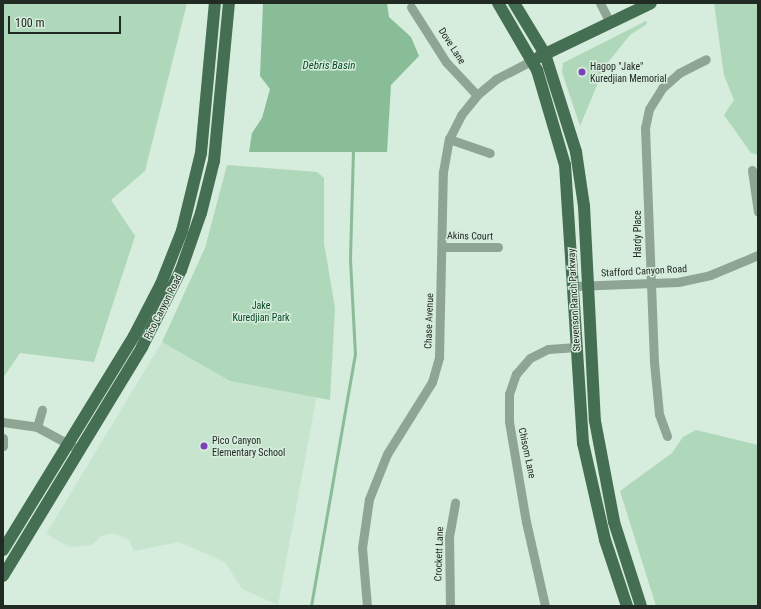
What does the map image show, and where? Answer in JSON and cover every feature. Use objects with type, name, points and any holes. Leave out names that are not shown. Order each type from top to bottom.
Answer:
[{"type":"main road","name":"Pico Canyon Road","points":[[3,550],[69,444],[137,329],[161,284],[182,231],[201,153],[215,3]]},
{"type":"main road","name":"Pico Canyon Road","points":[[3,576],[80,450],[166,304],[192,242],[216,149],[229,3]]},
{"type":"main road","name":"Stevenson Ranch Parkway","points":[[498,3],[533,60],[554,118],[565,165],[583,443],[603,533],[627,606]]},
{"type":"main road","name":"Stevenson Ranch Parkway","points":[[514,3],[545,54],[576,152],[584,206],[587,285],[598,438],[614,522],[641,606]]},
{"type":"main road","points":[[533,60],[651,3]]},
{"type":"street","points":[[600,3],[610,23]]},
{"type":"street","name":"Dove Lane","points":[[411,7],[446,62],[477,95]]},
{"type":"street","name":"Hardy Place","points":[[667,436],[657,402],[651,283],[647,118],[654,99],[669,80],[706,58]]},
{"type":"street","name":"Chase Avenue","points":[[367,606],[362,562],[366,515],[381,467],[436,369],[442,247],[443,172],[449,139],[461,115],[477,95],[496,79],[533,60]]},
{"type":"street","points":[[449,139],[490,153]]},
{"type":"street","points":[[752,170],[758,212]]},
{"type":"street","name":"Akins Court","points":[[442,247],[498,247]]},
{"type":"street","name":"Stafford Canyon Road","points":[[574,286],[678,282],[710,275],[758,255]]},
{"type":"street","name":"Chisom Lane","points":[[545,606],[526,522],[509,421],[509,394],[516,374],[530,358],[548,349],[577,347]]},
{"type":"street","points":[[37,427],[42,410]]},
{"type":"street","points":[[3,422],[37,427],[80,450]]},
{"type":"street","points":[[3,438],[4,446]]},
{"type":"street","name":"Crockett Lane","points":[[450,606],[449,536],[455,504]]},
{"type":"shaded area","name":"Pico Canyon Elementary School","points":[[162,342],[230,381],[315,395],[316,399],[278,605],[242,589],[225,562],[179,542],[134,551],[129,540],[113,533],[101,536],[92,545],[70,547],[46,534]]},
{"type":"green space","points":[[3,3],[187,3],[145,171],[111,200],[135,236],[94,362],[20,353],[3,378]]},
{"type":"green space","points":[[714,3],[758,3],[758,155],[751,153],[724,115],[734,100],[724,75]]},
{"type":"green space","points":[[646,21],[647,24],[630,35],[605,66],[580,126],[562,72],[563,63]]},
{"type":"green space","name":"Jake Kuredjian Park","points":[[227,165],[317,172],[324,178],[324,243],[335,308],[330,400],[230,381],[162,342],[205,248]]},
{"type":"green space","points":[[696,430],[758,445],[758,606],[656,606],[620,491],[672,453],[683,437]]},
{"type":"water","name":"Debris Basin","points":[[263,3],[387,3],[389,17],[411,37],[419,56],[391,85],[387,152],[249,152],[252,133],[262,118],[270,89],[260,76]]},
{"type":"waterway","points":[[311,606],[355,355],[350,258],[353,151]]},
{"type":"place","name":"Hagop \"Jake\" Kuredjian Memorial","points":[[582,72]]},
{"type":"place","name":"Pico Canyon Elementary School","points":[[204,446]]}]
